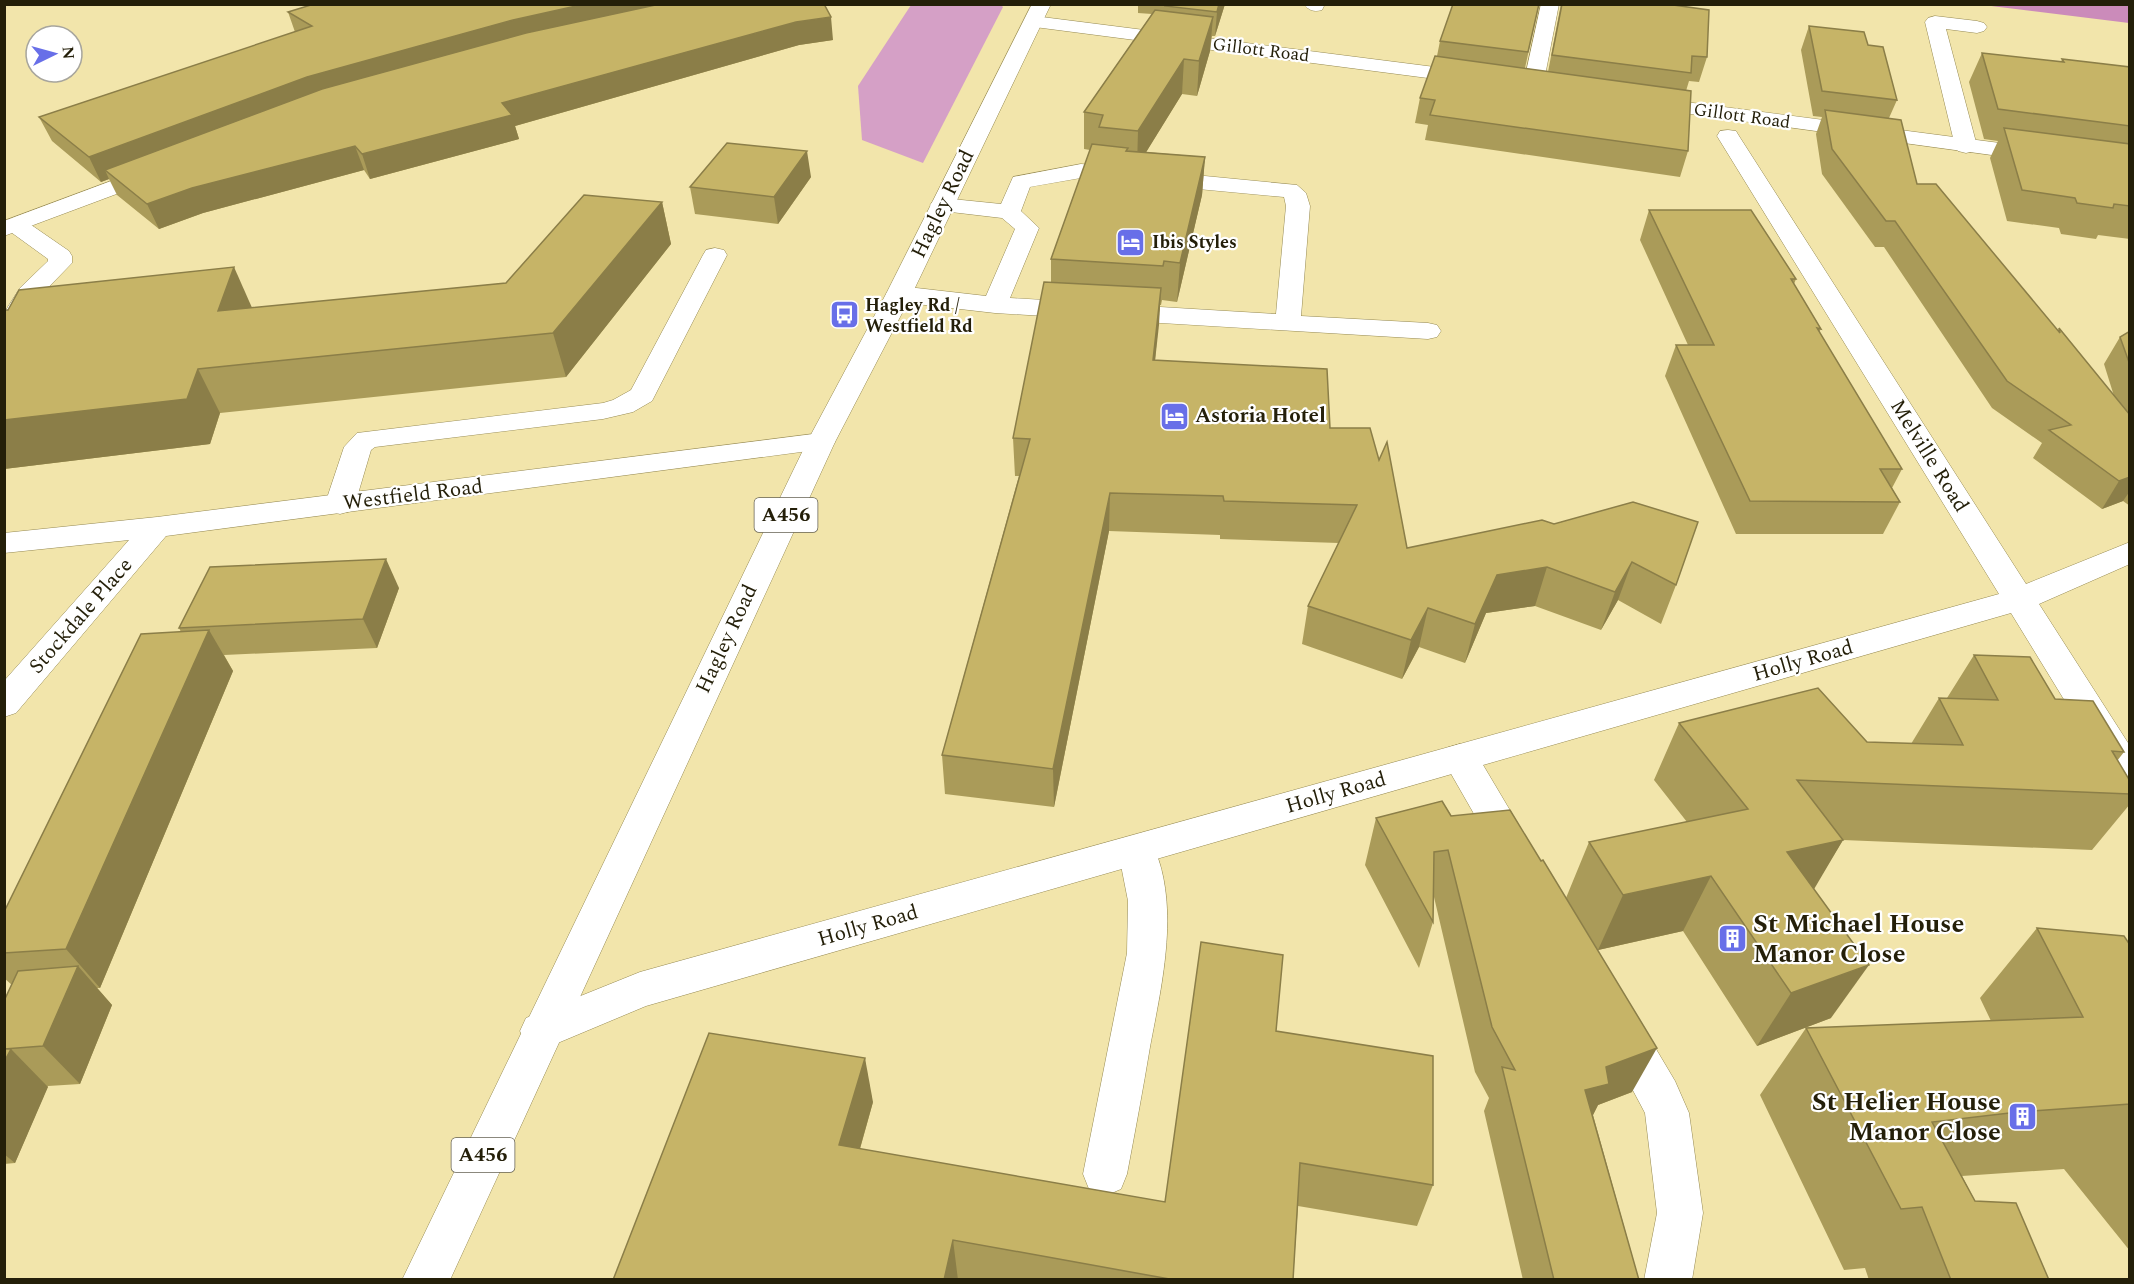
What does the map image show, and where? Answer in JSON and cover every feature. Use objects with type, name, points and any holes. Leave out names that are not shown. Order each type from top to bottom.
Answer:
[{"type":"main road","points":[[1533,86],[1550,4]]},
{"type":"main road","name":"Gillott Road","points":[[1038,14],[1556,90]]},
{"type":"main road","name":"Hagley Road","points":[[425,1280],[821,442],[1038,14]]},
{"type":"main road","points":[[1966,146],[1935,22],[1977,27]]},
{"type":"main road","name":"Gillott Road","points":[[1625,100],[2130,167]]},
{"type":"main road","name":"Melville Road","points":[[1728,136],[2130,776]]},
{"type":"main road","points":[[10,227],[170,166]]},
{"type":"main road","points":[[1009,212],[1021,182],[1071,171],[1277,189],[1296,193],[1298,206],[1288,322]]},
{"type":"main road","points":[[942,205],[1009,212],[1027,228],[995,305]]},
{"type":"main road","points":[[4,336],[17,296],[54,272],[60,263],[60,256],[10,227]]},
{"type":"main road","points":[[340,504],[358,447],[367,439],[603,411],[622,406],[642,395],[715,255]]},
{"type":"main road","points":[[898,294],[995,305],[1428,331]]},
{"type":"main road","name":"Westfield Road","points":[[4,543],[158,527],[821,442]]},
{"type":"main road","name":"Stockdale Place","points":[[4,704],[158,527]]},
{"type":"main road","name":"Holly Road","points":[[541,1031],[640,990],[2020,599],[2130,552]]},
{"type":"main road","points":[[1460,758],[1533,881]]},
{"type":"main road","points":[[1105,1174],[1147,953],[1147,902],[1137,850]]},
{"type":"main road","points":[[1606,1003],[1660,1095],[1667,1113],[1680,1214],[1668,1280]]},
{"type":"shaded area","points":[[1000,4],[1003,7],[923,163],[862,140],[858,86],[911,5]]},
{"type":"shaded area","points":[[1983,5],[2129,5],[2129,23]]},
{"type":"building","points":[[314,4],[585,4],[513,20],[307,77],[89,157],[39,117],[312,26],[288,12]]},
{"type":"building","points":[[660,4],[824,4],[831,17],[796,22],[502,103],[512,115],[362,154],[355,146],[192,188],[147,204],[105,170],[322,89],[526,33]]},
{"type":"building","points":[[1166,4],[1219,4],[1217,12],[1165,6]]},
{"type":"building","points":[[1453,4],[1539,4],[1528,52],[1440,41]]},
{"type":"building","points":[[1562,4],[1666,4],[1709,10],[1707,57],[1692,56],[1691,73],[1552,55]]},
{"type":"building","points":[[1155,10],[1213,17],[1199,61],[1184,59],[1138,131],[1099,127],[1103,115],[1084,112]]},
{"type":"building","points":[[1809,26],[1864,32],[1868,45],[1883,47],[1897,100],[1822,91]]},
{"type":"building","points":[[1982,53],[2130,67],[2130,126],[1998,109]]},
{"type":"building","points":[[1435,56],[1691,91],[1688,151],[1430,115],[1435,100],[1420,98]]},
{"type":"building","points":[[1825,110],[1901,120],[1917,184],[1936,184],[2130,415],[2130,477],[2119,481],[2049,430],[2071,425],[2007,381],[1895,221],[1886,221],[1832,149]]},
{"type":"building","points":[[2004,128],[2130,144],[2130,206],[2114,204],[2113,208],[2077,203],[2075,198],[2022,190]]},
{"type":"building","points":[[727,143],[807,151],[774,197],[690,187]]},
{"type":"building","points":[[1092,144],[1128,148],[1126,151],[1205,157],[1180,263],[1164,261],[1163,266],[1051,259]]},
{"type":"building","points":[[584,195],[662,202],[553,333],[198,369],[187,399],[4,420],[4,310],[8,310],[19,290],[234,267],[218,311],[506,283]]},
{"type":"building","points":[[1649,210],[1751,210],[1796,279],[1791,279],[1821,329],[1817,328],[1902,469],[1880,469],[1900,502],[1750,501],[1676,345],[1714,345]]},
{"type":"building","points":[[1044,282],[1161,288],[1153,360],[1327,369],[1330,428],[1370,428],[1379,460],[1387,442],[1407,548],[1542,520],[1554,524],[1633,502],[1698,522],[1676,585],[1632,562],[1615,592],[1547,567],[1497,575],[1475,624],[1428,608],[1411,640],[1308,606],[1357,505],[1224,501],[1223,496],[1110,493],[1053,769],[942,755],[1030,439],[1013,438]]},
{"type":"building","points":[[2130,331],[2130,365],[2120,337]]},
{"type":"building","points":[[386,559],[363,619],[179,628],[210,567]]},
{"type":"building","points":[[209,630],[66,949],[4,953],[4,912],[141,634]]},
{"type":"building","points":[[1974,655],[2030,657],[2055,699],[2093,701],[2124,752],[2112,751],[2130,781],[2130,794],[1797,780],[1843,840],[1787,852],[1869,965],[1791,993],[1711,876],[1623,895],[1589,842],[1748,809],[1679,723],[1818,688],[1867,742],[1963,745],[1939,698],[1998,700]]},
{"type":"building","points":[[1442,801],[1451,816],[1510,810],[1541,861],[1543,860],[1657,1048],[1606,1067],[1609,1084],[1585,1090],[1639,1280],[1554,1280],[1502,1067],[1515,1070],[1492,1027],[1448,850],[1434,852],[1433,922],[1376,818]]},
{"type":"building","points":[[2037,928],[2124,936],[2130,945],[2130,1104],[2018,1112],[1932,1122],[1975,1201],[2016,1203],[2049,1280],[1951,1280],[1922,1207],[1901,1209],[1806,1028],[2083,1017]]},
{"type":"building","points":[[1201,942],[1283,955],[1276,1031],[1433,1056],[1433,1185],[1300,1163],[1293,1280],[1175,1280],[953,1240],[944,1280],[613,1280],[709,1033],[865,1058],[839,1145],[1165,1202]]},
{"type":"building","points":[[78,966],[43,1046],[4,1049],[4,1001],[18,971]]},
{"type":"building","points":[[4,1049],[11,1049],[4,1062]]},
{"type":"place","name":"Ibis Styles","points":[[1131,242]]},
{"type":"place","name":"Hagley Rd / Westfield Rd","points":[[844,315]]},
{"type":"place","name":"Astoria Hotel","points":[[1174,416]]},
{"type":"place","name":"St Michael House Manor Close","points":[[1732,939]]},
{"type":"place","name":"St Helier House Manor Close","points":[[2022,1117]]}]
